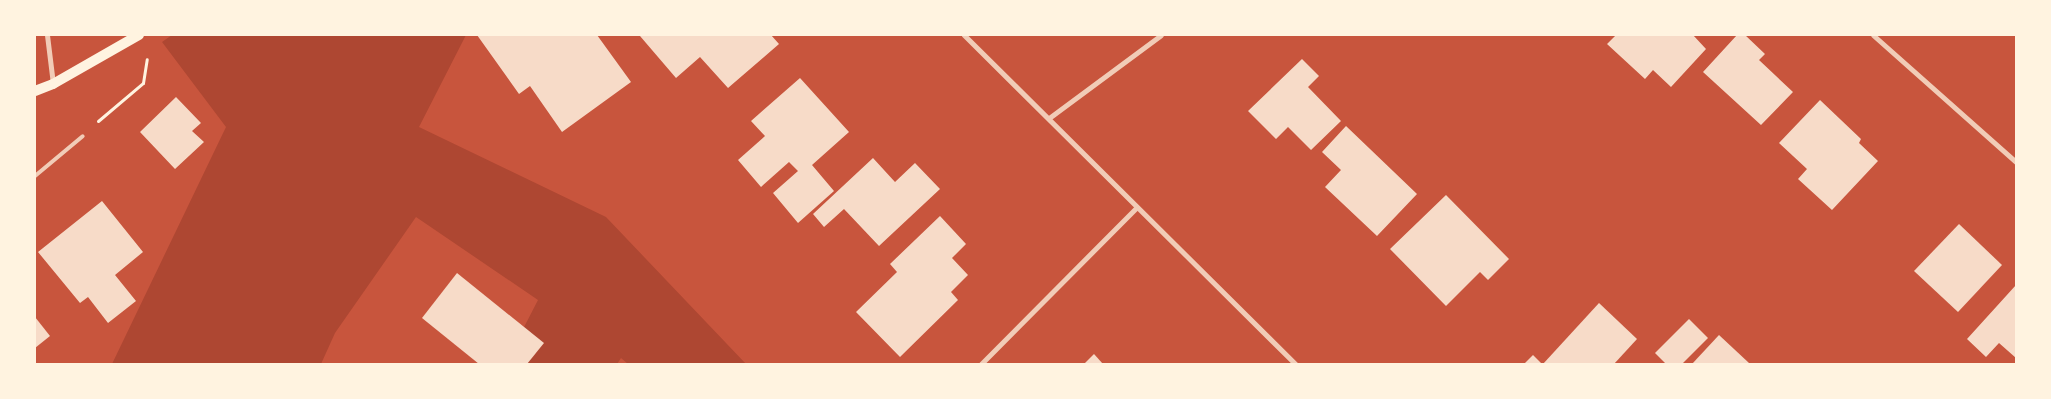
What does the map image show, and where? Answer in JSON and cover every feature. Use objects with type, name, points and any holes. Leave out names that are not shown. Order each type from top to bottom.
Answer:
[{"type":"main road","points":[[35,91],[53,84],[138,35]]},
{"type":"street","points":[[47,35],[53,84]]},
{"type":"street","points":[[964,35],[1295,364]]},
{"type":"street","points":[[1049,118],[1161,35]]},
{"type":"street","points":[[1873,35],[2016,162]]},
{"type":"street","points":[[981,364],[1137,207]]},
{"type":"lane","points":[[35,176],[83,136]]},
{"type":"path","points":[[83,136],[143,83],[147,54]]},
{"type":"shaded area","points":[[172,35],[466,35],[419,127],[606,217],[746,364],[628,364],[621,358],[617,364],[505,364],[538,300],[416,217],[335,333],[321,364],[112,364],[226,127],[162,42]]},
{"type":"building","points":[[477,35],[597,35],[631,82],[562,132],[530,86],[519,94]]},
{"type":"building","points":[[771,35],[779,44],[728,88],[700,57],[676,78],[640,36]]},
{"type":"building","points":[[1616,35],[1693,35],[1706,49],[1671,87],[1653,70],[1645,79],[1607,44]]},
{"type":"building","points":[[1737,35],[1745,35],[1765,54],[1759,60],[1793,92],[1761,125],[1703,72]]},
{"type":"building","points":[[1302,59],[1319,76],[1308,87],[1341,121],[1311,150],[1288,127],[1276,139],[1248,111]]},
{"type":"building","points":[[800,78],[849,132],[812,165],[834,191],[798,223],[773,193],[798,171],[789,162],[761,187],[738,160],[765,136],[751,121]]},
{"type":"building","points":[[176,97],[201,123],[192,131],[204,142],[175,169],[140,132]]},
{"type":"building","points":[[1820,100],[1861,139],[1859,143],[1878,161],[1832,210],[1798,179],[1807,169],[1779,143]]},
{"type":"building","points":[[1346,126],[1417,194],[1377,236],[1325,187],[1341,170],[1322,152]]},
{"type":"building","points":[[873,158],[895,182],[915,163],[940,189],[879,246],[844,209],[824,227],[813,214]]},
{"type":"building","points":[[1446,195],[1509,259],[1488,280],[1480,272],[1446,306],[1390,249]]},
{"type":"building","points":[[102,201],[143,252],[115,275],[136,301],[108,323],[88,297],[80,303],[38,252]]},
{"type":"building","points":[[940,216],[966,244],[952,258],[968,275],[951,292],[958,300],[900,357],[856,312],[897,272],[890,264]]},
{"type":"building","points":[[1959,224],[2002,265],[1958,312],[1914,271]]},
{"type":"building","points":[[457,273],[544,343],[527,364],[479,364],[422,318]]},
{"type":"building","points":[[2016,285],[2016,358],[1999,343],[1986,357],[1967,339]]},
{"type":"building","points":[[1599,303],[1637,339],[1614,364],[1543,364]]},
{"type":"building","points":[[35,317],[50,336],[35,348]]},
{"type":"building","points":[[1689,319],[1708,338],[1682,364],[1666,364],[1655,353]]},
{"type":"building","points":[[1719,335],[1749,363],[1692,364]]},
{"type":"building","points":[[1094,354],[1103,364],[1084,364]]},
{"type":"building","points":[[1533,355],[1542,364],[1524,364]]}]
